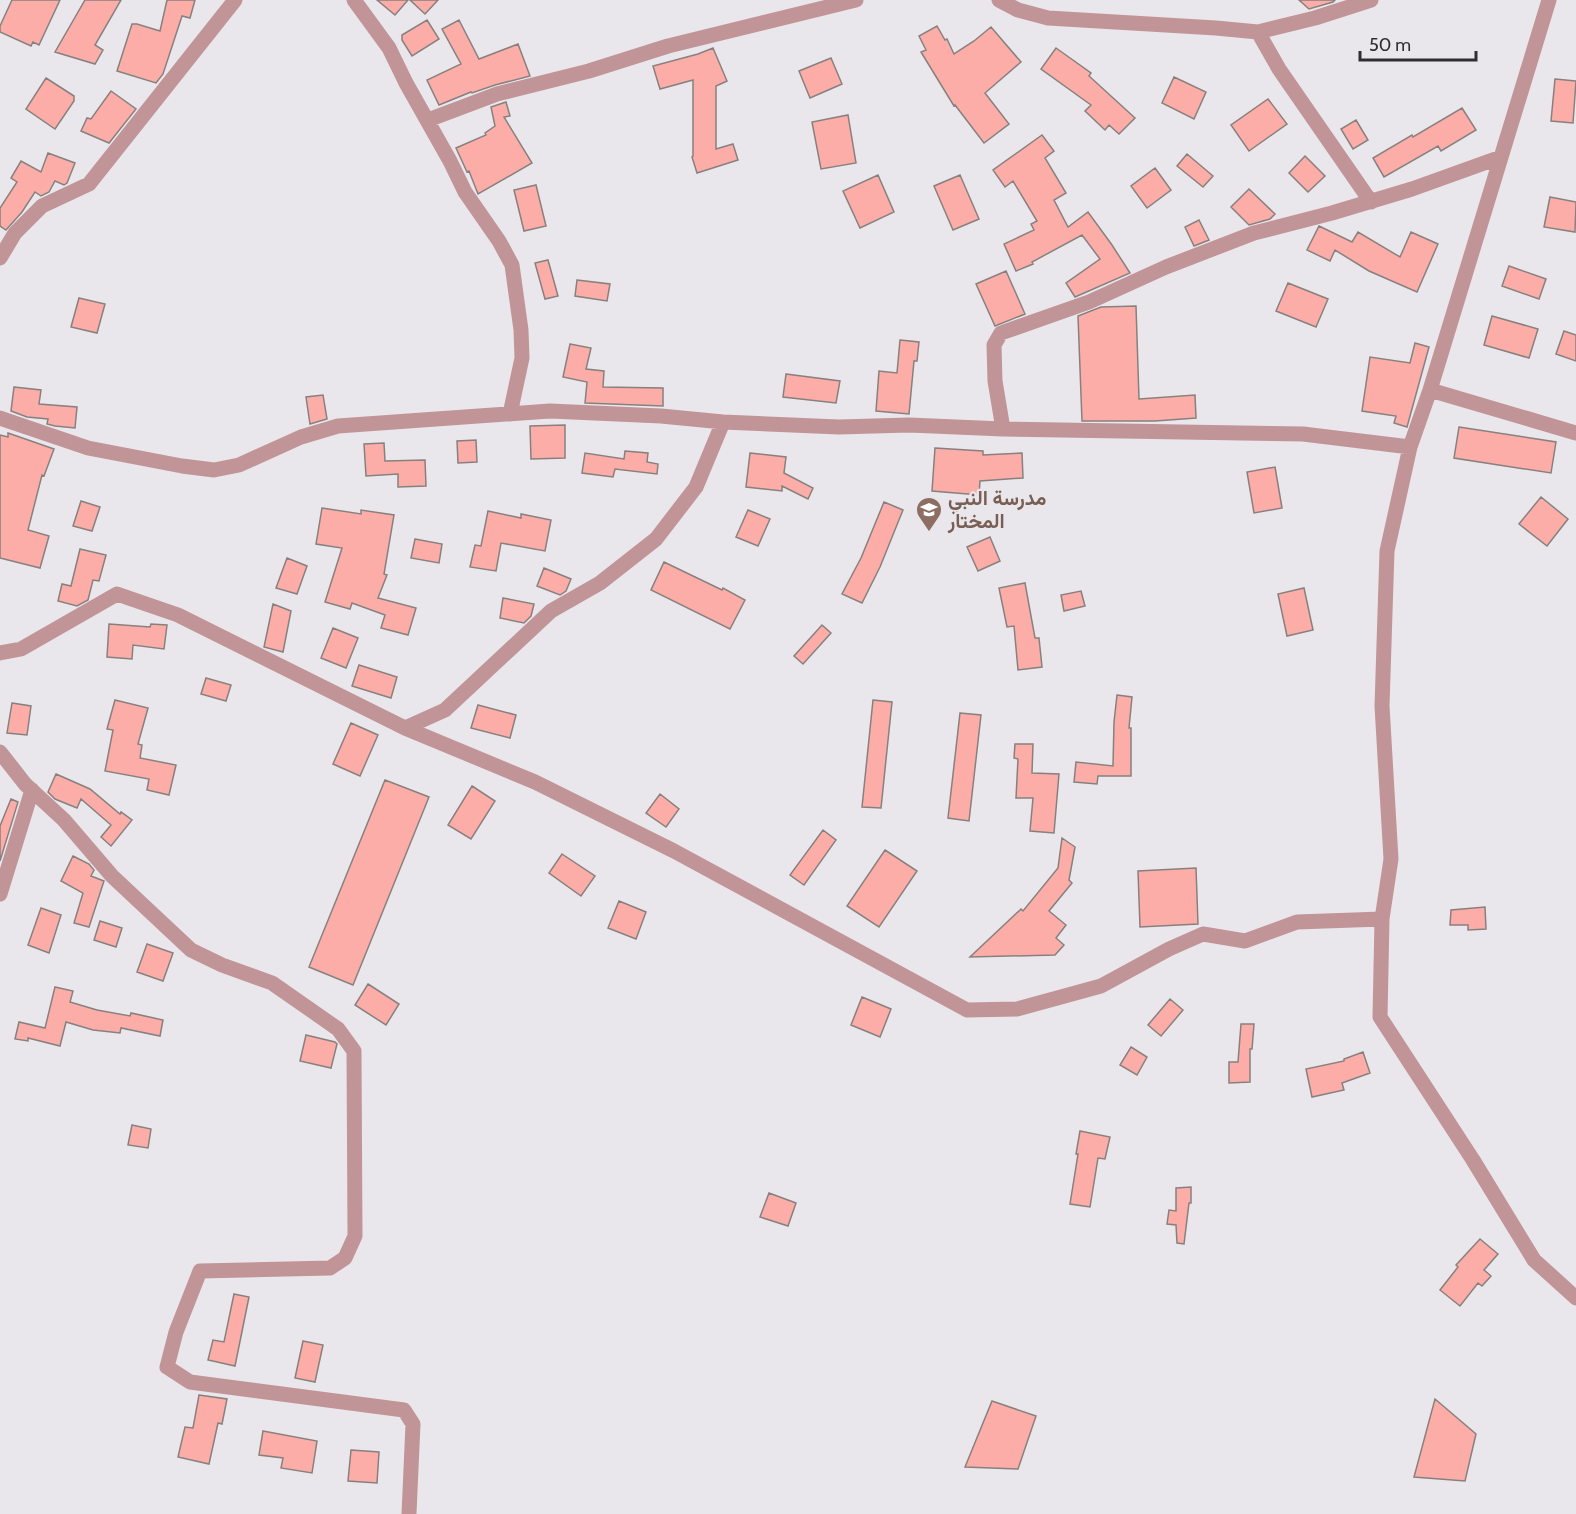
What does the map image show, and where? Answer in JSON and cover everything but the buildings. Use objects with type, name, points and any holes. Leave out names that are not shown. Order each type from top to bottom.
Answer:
[{"type":"street","points":[[0,258],[15,233],[42,206],[89,184],[235,0]]},
{"type":"street","points":[[354,0],[388,48],[465,192],[499,241],[512,265],[521,330],[522,358],[510,414]]},
{"type":"street","points":[[428,120],[497,94],[589,71],[668,46],[856,0]]},
{"type":"street","points":[[999,0],[1018,10],[1048,18],[1258,32],[1315,18],[1371,0]]},
{"type":"street","points":[[1549,0],[1430,390],[1410,447],[1387,551],[1382,706],[1391,859],[1382,919],[1380,1017],[1473,1160],[1534,1260],[1576,1298]]},
{"type":"street","points":[[1258,32],[1278,69],[1371,202]]},
{"type":"street","points":[[1003,429],[995,381],[994,345],[1001,333],[1089,302],[1166,267],[1254,233],[1371,202],[1501,157]]},
{"type":"street","points":[[1430,390],[1576,433]]},
{"type":"street","points":[[0,418],[88,448],[214,470],[239,465],[301,437],[338,426],[550,411],[839,427],[909,425],[1003,429],[1303,434],[1410,447]]},
{"type":"street","points":[[405,728],[445,710],[551,611],[600,583],[656,539],[696,487],[723,422]]},
{"type":"street","points":[[0,669],[2,653],[21,649],[117,594],[178,615],[405,728],[536,782],[674,851],[967,1010],[1017,1009],[1101,986],[1169,949],[1203,934],[1245,941],[1298,922],[1382,919]]},
{"type":"street","points":[[0,752],[25,784],[64,820],[112,876],[191,950],[222,965],[272,983],[338,1029],[354,1051],[355,1236],[345,1258],[330,1268],[201,1271],[176,1332],[167,1367],[190,1382],[404,1410],[413,1425],[409,1514]]},
{"type":"street","points":[[0,894],[32,790]]},
{"type":"place","name":"مدرسة النبي المختار","points":[[929,533]]}]
